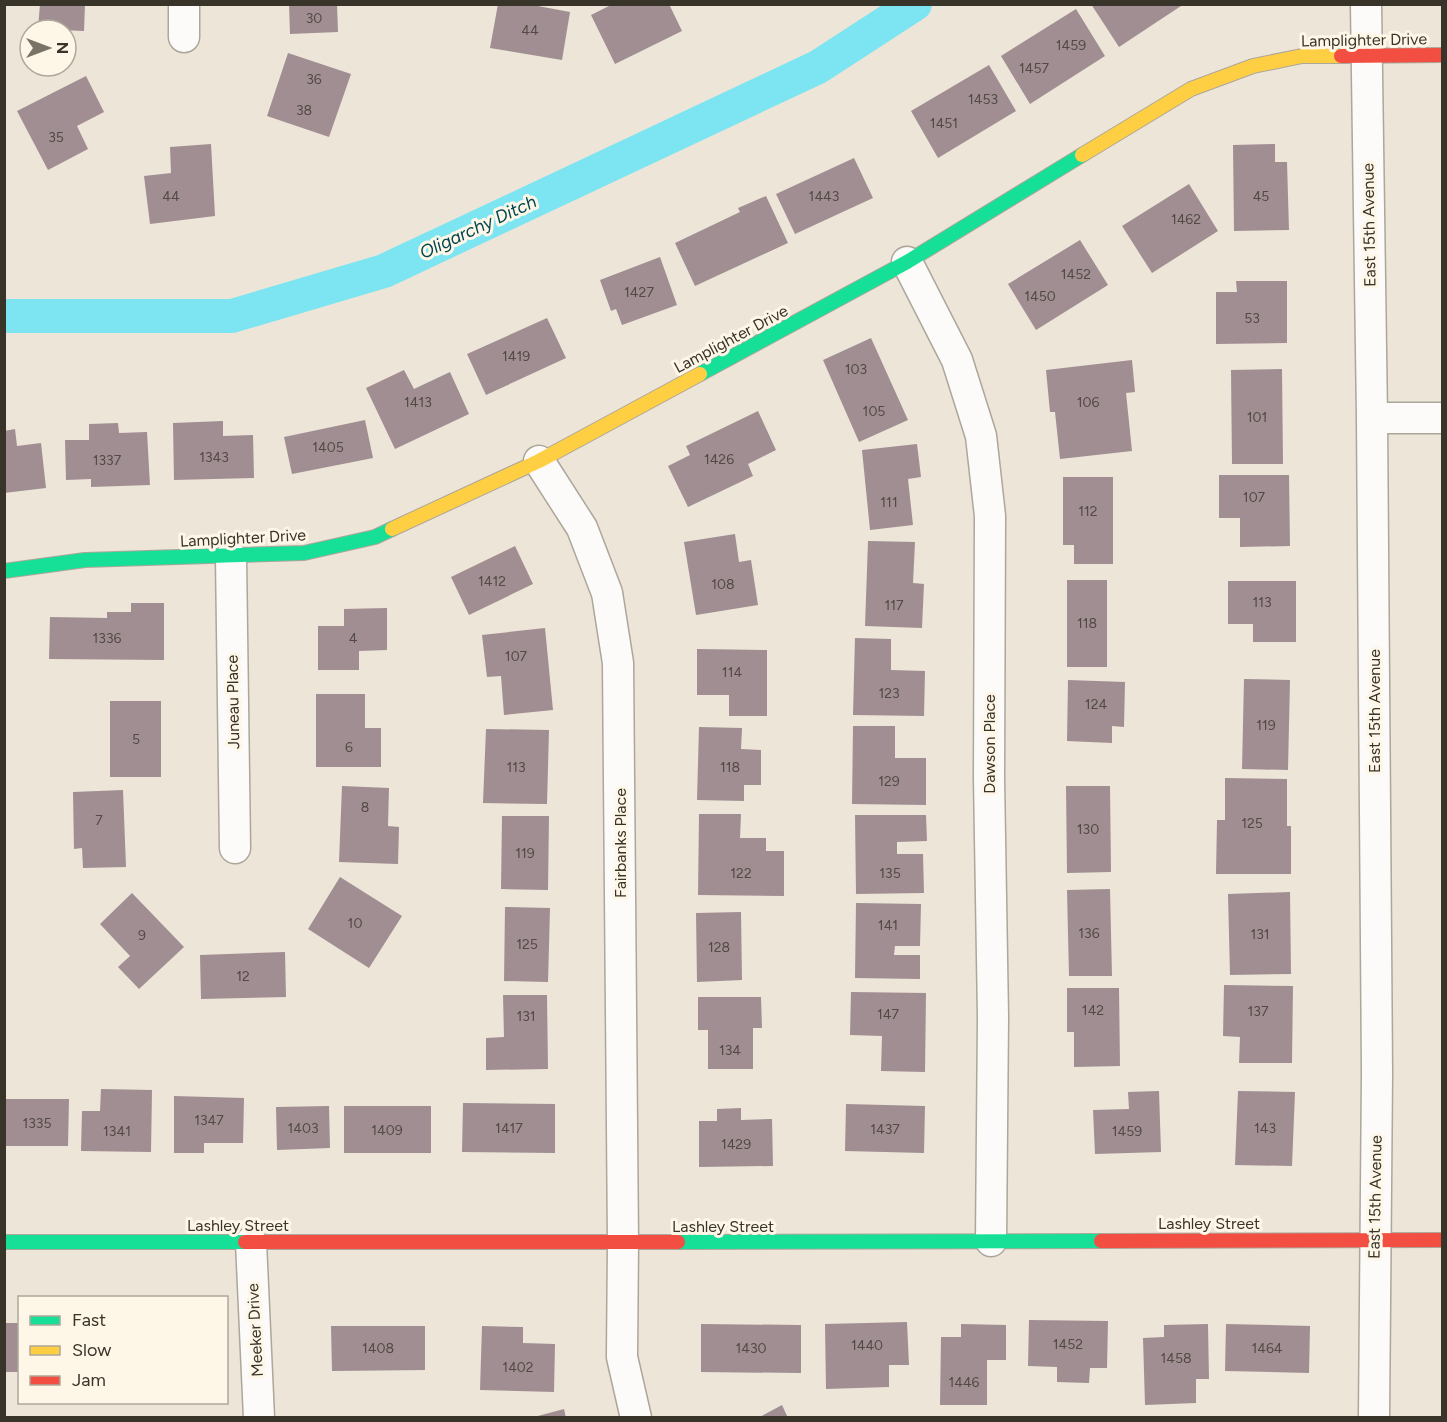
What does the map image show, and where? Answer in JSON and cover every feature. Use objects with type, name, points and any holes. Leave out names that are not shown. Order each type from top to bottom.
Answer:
[{"type":"street","points":[[183,37],[184,4]]},
{"type":"street","name":"East 15th Avenue","points":[[1366,4],[1377,1061],[1374,1418]]},
{"type":"street","name":"Lamplighter Drive","points":[[4,571],[85,560],[304,553],[375,537],[539,461],[907,262],[1191,89],[1253,66],[1302,56],[1443,55]]},
{"type":"street","name":"Dawson Place","points":[[907,262],[957,360],[981,436],[990,516],[989,778],[993,1017],[991,1241]]},
{"type":"street","points":[[1372,418],[1443,418]]},
{"type":"street","name":"Fairbanks Place","points":[[539,461],[582,528],[606,593],[618,663],[622,1357],[636,1418]]},
{"type":"street","name":"Juneau Place","points":[[231,557],[235,848]]},
{"type":"street","name":"Lashley Street","points":[[4,1242],[1443,1240]]},
{"type":"street","name":"Meeker Drive","points":[[251,1242],[259,1418]]},
{"type":"building","points":[[40,4],[85,4],[84,31],[78,31],[78,18],[39,18]]},
{"type":"building","points":[[289,4],[337,4],[338,32],[290,34]]},
{"type":"building","points":[[498,4],[527,4],[570,12],[562,60],[490,48]]},
{"type":"building","points":[[613,4],[669,4],[682,31],[615,64],[591,15]]},
{"type":"building","points":[[1091,4],[1184,4],[1119,47]]},
{"type":"building","points":[[1076,9],[1105,56],[1030,104],[1001,56]]},
{"type":"building","points":[[288,53],[351,74],[329,137],[267,116]]},
{"type":"building","points":[[989,65],[1016,111],[938,158],[911,111]]},
{"type":"building","points":[[86,76],[104,112],[77,126],[88,149],[48,170],[17,111]]},
{"type":"building","points":[[211,144],[215,216],[150,224],[144,176],[171,173],[170,147]]},
{"type":"building","points":[[1275,144],[1275,162],[1287,162],[1289,230],[1234,231],[1233,145]]},
{"type":"building","points":[[854,158],[873,198],[795,234],[776,194]]},
{"type":"building","points":[[1189,184],[1218,231],[1152,273],[1122,226]]},
{"type":"building","points":[[766,196],[788,243],[695,286],[675,243],[740,212],[738,208]]},
{"type":"building","points":[[1080,240],[1108,285],[1036,330],[1008,284]]},
{"type":"building","points":[[660,257],[677,305],[622,325],[616,309],[611,311],[600,280]]},
{"type":"building","points":[[1236,281],[1287,281],[1287,343],[1216,344],[1216,292],[1237,292]]},
{"type":"building","points":[[547,318],[566,358],[486,395],[467,354]]},
{"type":"building","points":[[871,338],[908,420],[859,442],[823,360]]},
{"type":"building","points":[[1132,360],[1135,392],[1126,393],[1132,451],[1060,459],[1055,412],[1050,412],[1046,370]]},
{"type":"building","points":[[1282,369],[1283,464],[1232,464],[1231,370]]},
{"type":"building","points":[[404,370],[414,389],[450,372],[469,414],[395,449],[366,388]]},
{"type":"building","points":[[758,411],[776,450],[748,464],[753,476],[688,507],[668,466],[690,455],[686,446]]},
{"type":"building","points":[[365,420],[373,458],[292,474],[284,437]]},
{"type":"building","points":[[223,421],[223,436],[253,435],[254,478],[174,480],[173,423]]},
{"type":"building","points":[[118,423],[119,433],[147,432],[150,485],[91,487],[91,479],[66,480],[65,440],[89,440],[89,424]]},
{"type":"building","points":[[15,429],[17,446],[41,443],[46,488],[4,493],[4,431]]},
{"type":"building","points":[[917,444],[921,477],[908,479],[913,525],[870,530],[862,450]]},
{"type":"building","points":[[1219,475],[1289,475],[1290,546],[1240,547],[1240,518],[1219,518]]},
{"type":"building","points":[[1063,477],[1113,477],[1113,564],[1074,564],[1074,545],[1063,545]]},
{"type":"building","points":[[735,534],[739,562],[751,560],[758,605],[696,615],[684,542]]},
{"type":"building","points":[[868,541],[915,542],[913,583],[924,584],[922,628],[865,626]]},
{"type":"building","points":[[515,546],[533,584],[469,615],[451,577]]},
{"type":"building","points":[[1067,580],[1107,580],[1107,667],[1067,667]]},
{"type":"building","points":[[1228,581],[1296,581],[1296,642],[1253,642],[1253,624],[1228,624]]},
{"type":"building","points":[[131,603],[164,603],[164,660],[49,659],[50,617],[107,618],[107,612],[131,612]]},
{"type":"building","points":[[387,608],[387,650],[359,651],[359,670],[318,670],[318,626],[344,626],[344,609]]},
{"type":"building","points":[[545,628],[553,710],[504,715],[501,676],[487,677],[482,635]]},
{"type":"building","points":[[855,638],[891,639],[891,670],[925,671],[924,716],[853,715]]},
{"type":"building","points":[[697,649],[767,650],[767,716],[729,716],[729,695],[697,695]]},
{"type":"building","points":[[1244,679],[1290,680],[1288,770],[1242,769]]},
{"type":"building","points":[[1068,680],[1125,682],[1124,727],[1112,726],[1112,743],[1067,741]]},
{"type":"building","points":[[316,694],[365,694],[365,728],[381,728],[381,767],[316,767]]},
{"type":"building","points":[[110,701],[161,701],[161,777],[110,777]]},
{"type":"building","points":[[853,726],[895,726],[895,758],[926,758],[926,805],[852,804]]},
{"type":"building","points":[[699,727],[742,728],[741,749],[761,750],[761,785],[744,785],[744,801],[697,800]]},
{"type":"building","points":[[486,729],[549,730],[547,804],[483,803]]},
{"type":"building","points":[[1225,778],[1287,779],[1287,826],[1291,826],[1291,874],[1216,874],[1217,820],[1225,820]]},
{"type":"building","points":[[342,786],[389,788],[388,826],[399,827],[398,864],[339,862]]},
{"type":"building","points":[[1066,786],[1110,786],[1111,872],[1067,873]]},
{"type":"building","points":[[123,790],[126,867],[83,868],[82,848],[74,849],[73,792]]},
{"type":"building","points":[[699,814],[741,814],[740,838],[766,838],[766,851],[784,851],[784,896],[698,895]]},
{"type":"building","points":[[855,815],[926,815],[927,841],[897,842],[897,854],[923,854],[924,893],[856,894]]},
{"type":"building","points":[[502,816],[549,816],[548,890],[501,889]]},
{"type":"building","points":[[340,877],[402,916],[369,968],[308,929]]},
{"type":"building","points":[[1110,889],[1112,976],[1069,976],[1067,890]]},
{"type":"building","points":[[1290,892],[1291,974],[1230,975],[1228,894]]},
{"type":"building","points":[[132,893],[184,947],[139,989],[118,967],[130,956],[100,924]]},
{"type":"building","points":[[856,903],[921,904],[920,946],[895,946],[894,955],[920,955],[920,979],[855,978]]},
{"type":"building","points":[[505,907],[550,908],[548,982],[504,981]]},
{"type":"building","points":[[741,912],[742,980],[697,982],[696,913]]},
{"type":"building","points":[[285,952],[286,997],[201,999],[200,955]]},
{"type":"building","points":[[1224,985],[1293,986],[1292,1063],[1239,1063],[1240,1037],[1223,1036]]},
{"type":"building","points":[[1067,988],[1119,988],[1120,1066],[1074,1067],[1074,1032],[1067,1032]]},
{"type":"building","points":[[851,992],[926,993],[925,1072],[881,1071],[882,1036],[850,1035]]},
{"type":"building","points":[[503,995],[547,995],[548,1069],[486,1070],[486,1038],[504,1037]]},
{"type":"building","points":[[698,997],[761,997],[762,1028],[753,1028],[753,1069],[708,1069],[708,1030],[698,1030]]},
{"type":"building","points":[[101,1089],[152,1090],[151,1152],[81,1151],[82,1111],[100,1111]]},
{"type":"building","points":[[1159,1091],[1161,1152],[1095,1154],[1093,1110],[1129,1109],[1128,1092]]},
{"type":"building","points":[[1238,1091],[1295,1092],[1292,1166],[1235,1165]]},
{"type":"building","points":[[174,1096],[244,1098],[243,1143],[204,1143],[204,1153],[174,1153]]},
{"type":"building","points":[[4,1099],[69,1099],[68,1146],[4,1146]]},
{"type":"building","points":[[463,1103],[555,1104],[555,1153],[462,1152]]},
{"type":"building","points":[[846,1104],[925,1106],[924,1153],[845,1151]]},
{"type":"building","points":[[329,1106],[330,1148],[277,1150],[276,1107]]},
{"type":"building","points":[[344,1106],[431,1106],[431,1153],[344,1153]]},
{"type":"building","points":[[741,1108],[741,1120],[772,1119],[773,1166],[699,1167],[699,1121],[717,1121],[717,1109]]},
{"type":"building","points":[[1029,1320],[1108,1321],[1107,1368],[1090,1368],[1089,1383],[1057,1382],[1057,1367],[1028,1366]]},
{"type":"building","points":[[907,1322],[909,1365],[889,1365],[889,1387],[826,1389],[825,1324]]},
{"type":"building","points":[[4,1323],[18,1323],[18,1372],[4,1372]]},
{"type":"building","points":[[701,1324],[801,1325],[801,1373],[701,1372]]},
{"type":"building","points":[[961,1324],[1006,1325],[1006,1360],[987,1360],[987,1405],[940,1405],[941,1337],[961,1337]]},
{"type":"building","points":[[1208,1324],[1209,1379],[1196,1379],[1196,1403],[1145,1405],[1143,1338],[1164,1337],[1164,1325]]},
{"type":"building","points":[[1226,1324],[1310,1326],[1309,1373],[1225,1371]]},
{"type":"building","points":[[331,1326],[425,1326],[425,1370],[332,1371]]},
{"type":"building","points":[[482,1326],[523,1327],[523,1343],[555,1344],[554,1392],[480,1390]]},
{"type":"building","points":[[782,1405],[788,1418],[758,1418]]},
{"type":"building","points":[[564,1409],[566,1418],[534,1418],[534,1417]]},
{"type":"waterway","name":"Oligarchy Ditch","points":[[4,316],[232,316],[384,271],[818,67],[915,4]]},
{"type":"traffic: fast","points":[[700,374],[907,262],[1082,155]]},
{"type":"traffic: fast","points":[[4,571],[85,560],[304,553],[375,537],[392,529]]},
{"type":"traffic: fast","points":[[678,1242],[1101,1241]]},
{"type":"traffic: fast","points":[[4,1242],[245,1242]]},
{"type":"traffic: slow","points":[[1082,155],[1191,89],[1253,66],[1302,56],[1341,56]]},
{"type":"traffic: slow","points":[[392,529],[539,461],[700,374]]},
{"type":"traffic: jam","points":[[1341,56],[1442,55]]},
{"type":"traffic: jam","points":[[1101,1241],[1442,1240]]},
{"type":"traffic: jam","points":[[245,1242],[678,1242]]}]
